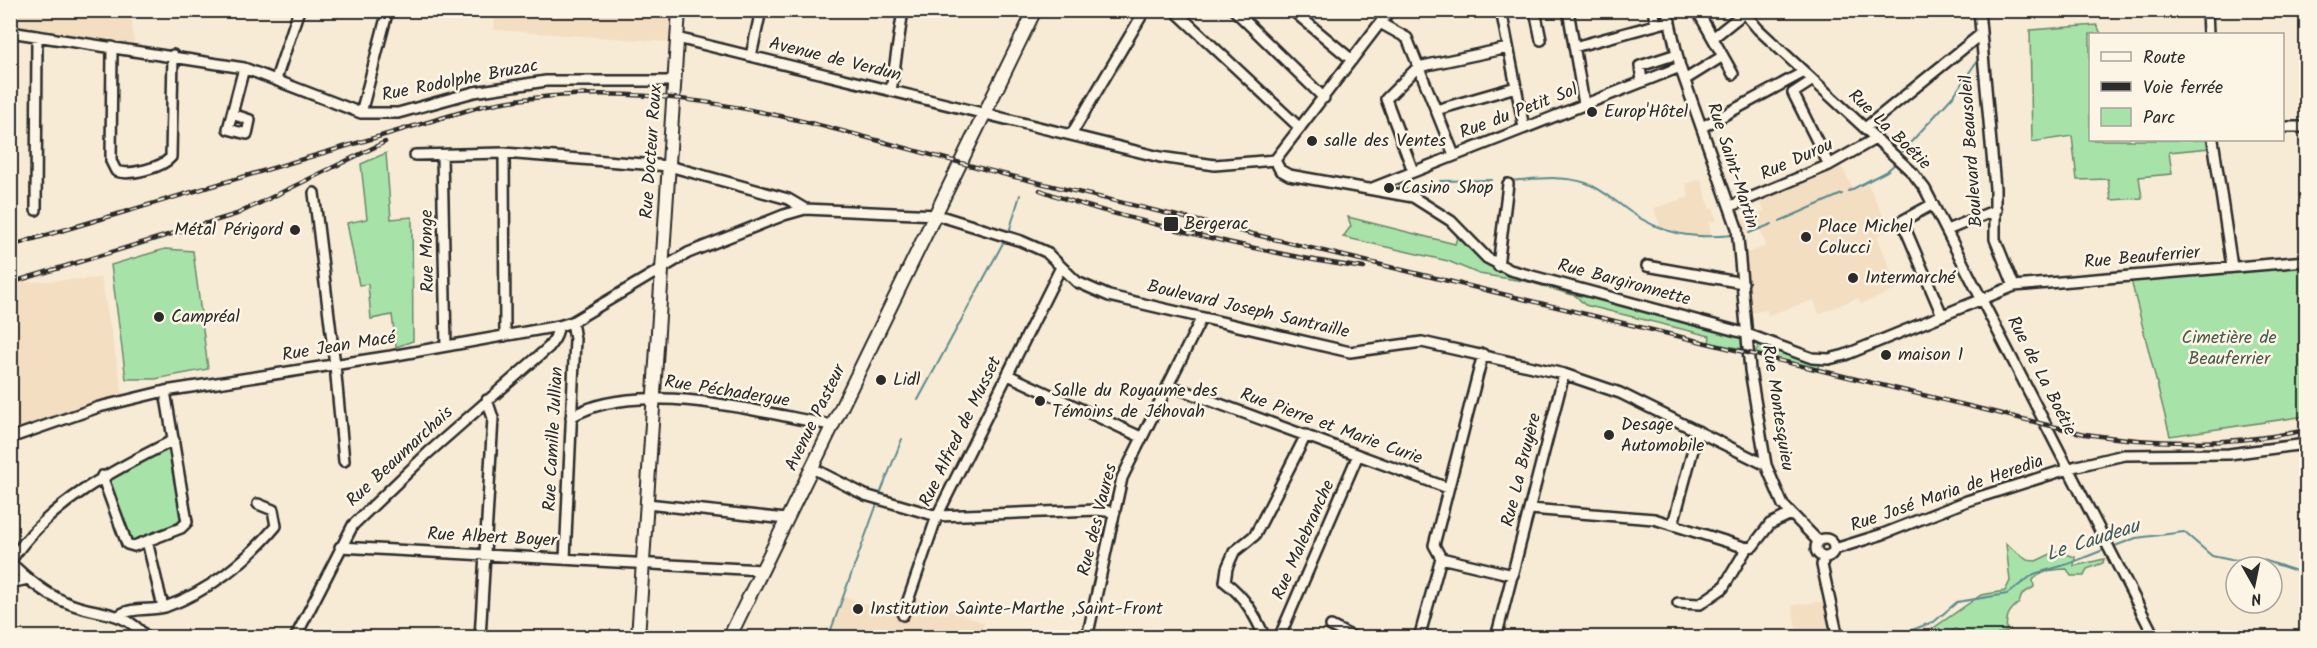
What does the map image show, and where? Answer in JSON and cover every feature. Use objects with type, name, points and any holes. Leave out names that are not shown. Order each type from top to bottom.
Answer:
[{"type":"main road","name":"Rue Docteur Roux","points":[[638,638],[679,10]]},
{"type":"main road","name":"Avenue Pasteur","points":[[729,638],[1035,10]]},
{"type":"street","points":[[276,79],[299,10]]},
{"type":"street","points":[[361,113],[388,10]]},
{"type":"street","points":[[751,56],[761,10]]},
{"type":"street","points":[[891,90],[903,10]]},
{"type":"street","points":[[1071,135],[1145,10]]},
{"type":"street","points":[[1174,10],[1300,128]]},
{"type":"street","points":[[1234,10],[1324,98]]},
{"type":"street","points":[[1292,10],[1352,60]]},
{"type":"street","points":[[1275,160],[1390,10]]},
{"type":"street","points":[[1501,10],[1524,128]]},
{"type":"street","points":[[1535,10],[1541,40]]},
{"type":"street","points":[[1568,10],[1584,104]]},
{"type":"street","points":[[1653,10],[1656,24]]},
{"type":"street","name":"Rue Saint-Martin","points":[[1667,10],[1680,67],[1704,126],[1731,206],[1738,234],[1749,334]]},
{"type":"street","points":[[1697,10],[1733,74]]},
{"type":"street","name":"Boulevard Beausoleil","points":[[1979,10],[1996,210],[1995,239],[2014,286]]},
{"type":"street","points":[[2207,10],[2208,33]]},
{"type":"street","points":[[1714,37],[1743,12]]},
{"type":"street","name":"Rue La Boétie","points":[[1743,12],[1875,140],[1881,142],[1912,172],[1933,204],[1982,297]]},
{"type":"street","points":[[1574,47],[1670,21]]},
{"type":"street","points":[[1380,23],[1407,38],[1454,155]]},
{"type":"street","name":"Rue Rodolphe Bruzac","points":[[10,32],[244,68],[361,113],[398,113],[474,92],[546,81],[674,81]]},
{"type":"street","points":[[1865,128],[1981,34]]},
{"type":"street","points":[[36,210],[37,36]]},
{"type":"street","name":"Avenue de Verdun","points":[[677,38],[1191,163],[1215,165],[1275,160]]},
{"type":"street","points":[[112,47],[111,161],[116,171],[122,173],[158,165],[171,157],[173,56]]},
{"type":"street","points":[[1413,171],[1386,99],[1418,67],[1508,48]]},
{"type":"street","points":[[1642,82],[1640,66],[1677,54]]},
{"type":"street","points":[[1686,79],[1723,56]]},
{"type":"street","name":"Rue du Petit Sol","points":[[1370,189],[1680,67]]},
{"type":"street","points":[[232,114],[244,68]]},
{"type":"street","points":[[1704,126],[1804,72]]},
{"type":"street","points":[[1813,80],[1793,93],[1829,165]]},
{"type":"street","points":[[1436,110],[1516,87]]},
{"type":"street","points":[[2284,127],[2307,127]]},
{"type":"street","name":"Rue Durou","points":[[1731,206],[1829,165],[1875,140]]},
{"type":"street","points":[[2213,141],[2232,267]]},
{"type":"street","points":[[504,153],[505,336]]},
{"type":"street","points":[[415,155],[504,153],[669,166],[788,199],[805,209]]},
{"type":"street","name":"Rue Monge","points":[[442,156],[446,346]]},
{"type":"street","name":"Rue Bargironnette","points":[[1275,160],[1280,170],[1289,176],[1413,197],[1451,221],[1498,266],[1749,334],[1812,358],[1829,359],[1874,344],[1982,297]]},
{"type":"street","points":[[1498,266],[1508,184]]},
{"type":"street","points":[[314,193],[344,461]]},
{"type":"street","points":[[1933,204],[1902,221],[1942,315]]},
{"type":"street","name":"Boulevard Joseph Santraille","points":[[805,209],[937,215],[1021,241],[1046,252],[1077,282],[1109,296],[1350,352],[1422,342],[1564,374],[1620,393],[1766,465]]},
{"type":"street","name":"Rue Jean Macé","points":[[10,438],[108,405],[165,390],[335,365],[559,326],[572,322],[662,267],[749,227],[805,209]]},
{"type":"street","points":[[1947,230],[1996,210]]},
{"type":"street","name":"Rue Beauferrier","points":[[1982,297],[2014,286],[2307,261]]},
{"type":"street","points":[[1647,266],[1743,283]]},
{"type":"street","name":"Rue Alfred de Musset","points":[[903,615],[938,516],[1061,267]]},
{"type":"street","name":"Rue de La Boétie","points":[[1982,297],[2155,638]]},
{"type":"street","name":"Rue des Vaures","points":[[1087,638],[1122,478],[1202,319]]},
{"type":"street","name":"Rue Camille Jullian","points":[[565,559],[575,339],[572,322]]},
{"type":"street","name":"Rue Beaumarchais","points":[[295,638],[340,547],[364,512],[549,346],[559,326]]},
{"type":"street","points":[[1245,339],[1248,328]]},
{"type":"street","name":"Rue Montesquieu","points":[[1749,334],[1750,370],[1766,465],[1778,496],[1791,514],[1818,541]]},
{"type":"street","points":[[1483,354],[1434,545],[1436,554],[1441,558],[1513,575]]},
{"type":"street","name":"Rue La Bruyère","points":[[1496,638],[1564,374]]},
{"type":"street","points":[[1008,375],[1141,437]]},
{"type":"street","name":"Rue Pierre et Marie Curie","points":[[1168,385],[1448,488]]},
{"type":"street","points":[[102,476],[128,544],[134,546],[181,528],[187,522],[165,390]]},
{"type":"street","name":"Rue Péchadergue","points":[[571,417],[620,399],[653,397],[832,425]]},
{"type":"street","points":[[480,638],[493,418],[488,400]]},
{"type":"street","points":[[1673,524],[1698,431]]},
{"type":"street","points":[[1265,638],[1243,597],[1225,582],[1225,576],[1234,552],[1255,535],[1266,516],[1306,435]]},
{"type":"street","points":[[174,440],[102,476],[43,524],[11,562],[28,579],[63,601],[83,609],[131,616],[194,596],[232,568],[276,526],[273,510],[258,504]]},
{"type":"street","name":"Rue José Maria de Heredia","points":[[1834,549],[1874,537],[1967,501],[2124,455],[2229,454],[2307,444]]},
{"type":"street","name":"Rue Malebranche","points":[[1279,638],[1358,455]]},
{"type":"street","points":[[812,468],[865,495],[938,516],[1097,510],[1115,512]]},
{"type":"street","points":[[647,504],[786,519]]},
{"type":"street","points":[[1530,508],[1654,519],[1748,548]]},
{"type":"street","points":[[1678,603],[1700,604],[1723,588],[1748,548],[1753,546],[1770,524],[1791,514]]},
{"type":"street","points":[[1830,539],[1834,549],[1829,556],[1824,557],[1817,552],[1818,541],[1830,539]]},
{"type":"street","points":[[147,541],[159,608]]},
{"type":"street","name":"Rue Albert Boyer","points":[[340,547],[762,570]]},
{"type":"street","points":[[1824,557],[1822,565],[1838,638]]},
{"type":"street","points":[[1419,638],[1441,558]]},
{"type":"street","points":[[10,583],[28,579]]},
{"type":"street","points":[[145,636],[140,621],[159,608]]},
{"type":"street","points":[[131,616],[145,636]]},
{"type":"street","points":[[1331,626],[1355,638]]},
{"type":"shaded area","points":[[11,11],[131,11],[134,42],[118,44],[11,28]]},
{"type":"shaded area","points":[[495,11],[670,11],[668,42],[494,30]]},
{"type":"shaded area","points":[[1840,164],[1854,190],[1868,184],[1890,230],[1877,236],[1898,289],[1861,304],[1858,298],[1819,314],[1814,300],[1768,315],[1767,310],[1750,313],[1744,254],[1766,246],[1759,227],[1742,231],[1739,222],[1764,211],[1759,199]]},
{"type":"shaded area","points":[[1701,179],[1710,209],[1713,208],[1717,221],[1709,222],[1711,235],[1690,235],[1660,227],[1654,208],[1689,197],[1686,184]]},
{"type":"shaded area","points":[[101,278],[124,400],[11,439],[11,283]]},
{"type":"shaded area","name":"Institution Sainte-Marthe ,Saint-Front","points":[[844,596],[907,620],[915,597],[984,623],[979,637],[824,638],[827,627],[833,628]]},
{"type":"shaded area","points":[[1826,601],[1831,637],[1790,638],[1797,635],[1792,605]]},
{"type":"green space","points":[[2097,25],[2101,33],[2089,33],[2089,141],[2208,141],[2210,148],[2169,152],[2172,174],[2139,177],[2142,198],[2111,200],[2108,179],[2077,180],[2072,136],[2032,142],[2030,30]]},
{"type":"green space","points":[[386,153],[391,219],[412,217],[413,341],[396,347],[392,315],[371,319],[368,284],[359,285],[347,223],[367,219],[361,164]]},
{"type":"green space","points":[[1348,217],[1455,244],[1458,234],[1484,262],[1500,271],[1740,334],[1744,349],[1709,343],[1710,336],[1585,305],[1576,296],[1529,282],[1479,274],[1448,261],[1343,237],[1351,226]]},
{"type":"green space","name":"Campréal","points":[[165,249],[193,251],[208,369],[155,379],[126,379],[111,265]]},
{"type":"green space","name":"Cimetière de Beauferrier","points":[[2306,266],[2306,416],[2170,436],[2131,280]]},
{"type":"green space","points":[[1759,345],[1819,362],[1818,369],[1755,354]]},
{"type":"green space","points":[[168,448],[171,450],[183,519],[181,524],[136,542],[130,541],[108,480]]},
{"type":"green space","points":[[2006,544],[2027,560],[2036,561],[2057,551],[2075,557],[2074,566],[2104,559],[2103,563],[2087,569],[2084,576],[2071,576],[2067,569],[2040,574],[2033,580],[2034,587],[2022,594],[2019,603],[2010,612],[2006,623],[2007,632],[1998,634],[1998,637],[1974,637],[1955,629],[1945,637],[1913,637],[1929,631],[1981,595],[2005,591],[2010,581]]},
{"type":"waterway","points":[[1901,153],[1954,95],[1977,61]]},
{"type":"waterway","points":[[1849,191],[1887,171],[1896,163]]},
{"type":"waterway","points":[[1503,181],[1545,178],[1576,180],[1598,188],[1629,211],[1666,230],[1691,235],[1733,235]]},
{"type":"waterway","points":[[1440,181],[1492,180]]},
{"type":"waterway","points":[[1780,221],[1842,194]]},
{"type":"waterway","points":[[1009,232],[1020,195]]},
{"type":"waterway","points":[[1749,233],[1772,224]]},
{"type":"waterway","points":[[918,400],[1003,243]]},
{"type":"waterway","points":[[880,494],[902,439]]},
{"type":"waterway","points":[[828,638],[877,504]]},
{"type":"waterway","name":"Le Caudeau","points":[[2112,547],[2136,538],[2184,532],[2212,556],[2231,560],[2260,559],[2306,574]]},
{"type":"waterway","name":"Le Caudeau","points":[[1892,638],[1935,621],[1957,602],[2007,594],[2034,574],[2106,549]]},
{"type":"railway","points":[[10,246],[482,106],[551,96],[618,94],[684,99],[748,109],[812,123],[1007,175],[2085,434],[2140,440],[2196,442],[2251,439],[2306,430]]},
{"type":"railway","points":[[10,283],[237,214],[385,142]]},
{"type":"railway","points":[[1040,190],[1073,202],[1221,241],[1364,268]]},
{"type":"place","name":"Europ'Hôtel","points":[[1592,112]]},
{"type":"place","name":"salle des Ventes","points":[[1312,141]]},
{"type":"place","name":"Casino Shop","points":[[1389,188]]},
{"type":"place","name":"Bergerac","points":[[1171,224]]},
{"type":"place","name":"Métal Périgord","points":[[295,230]]},
{"type":"place","name":"Place Michel Colucci","points":[[1806,237]]},
{"type":"place","name":"Intermarché","points":[[1853,278]]},
{"type":"place","name":"Campréal","points":[[159,317]]},
{"type":"place","name":"maison 1","points":[[1886,355]]},
{"type":"place","name":"Lidl","points":[[881,380]]},
{"type":"place","name":"Salle du Royaume des Témoins de Jéhovah","points":[[1040,401]]},
{"type":"place","name":"Desage Automobile","points":[[1609,435]]},
{"type":"place","name":"Institution Sainte-Marthe ,Saint-Front","points":[[858,609]]}]
